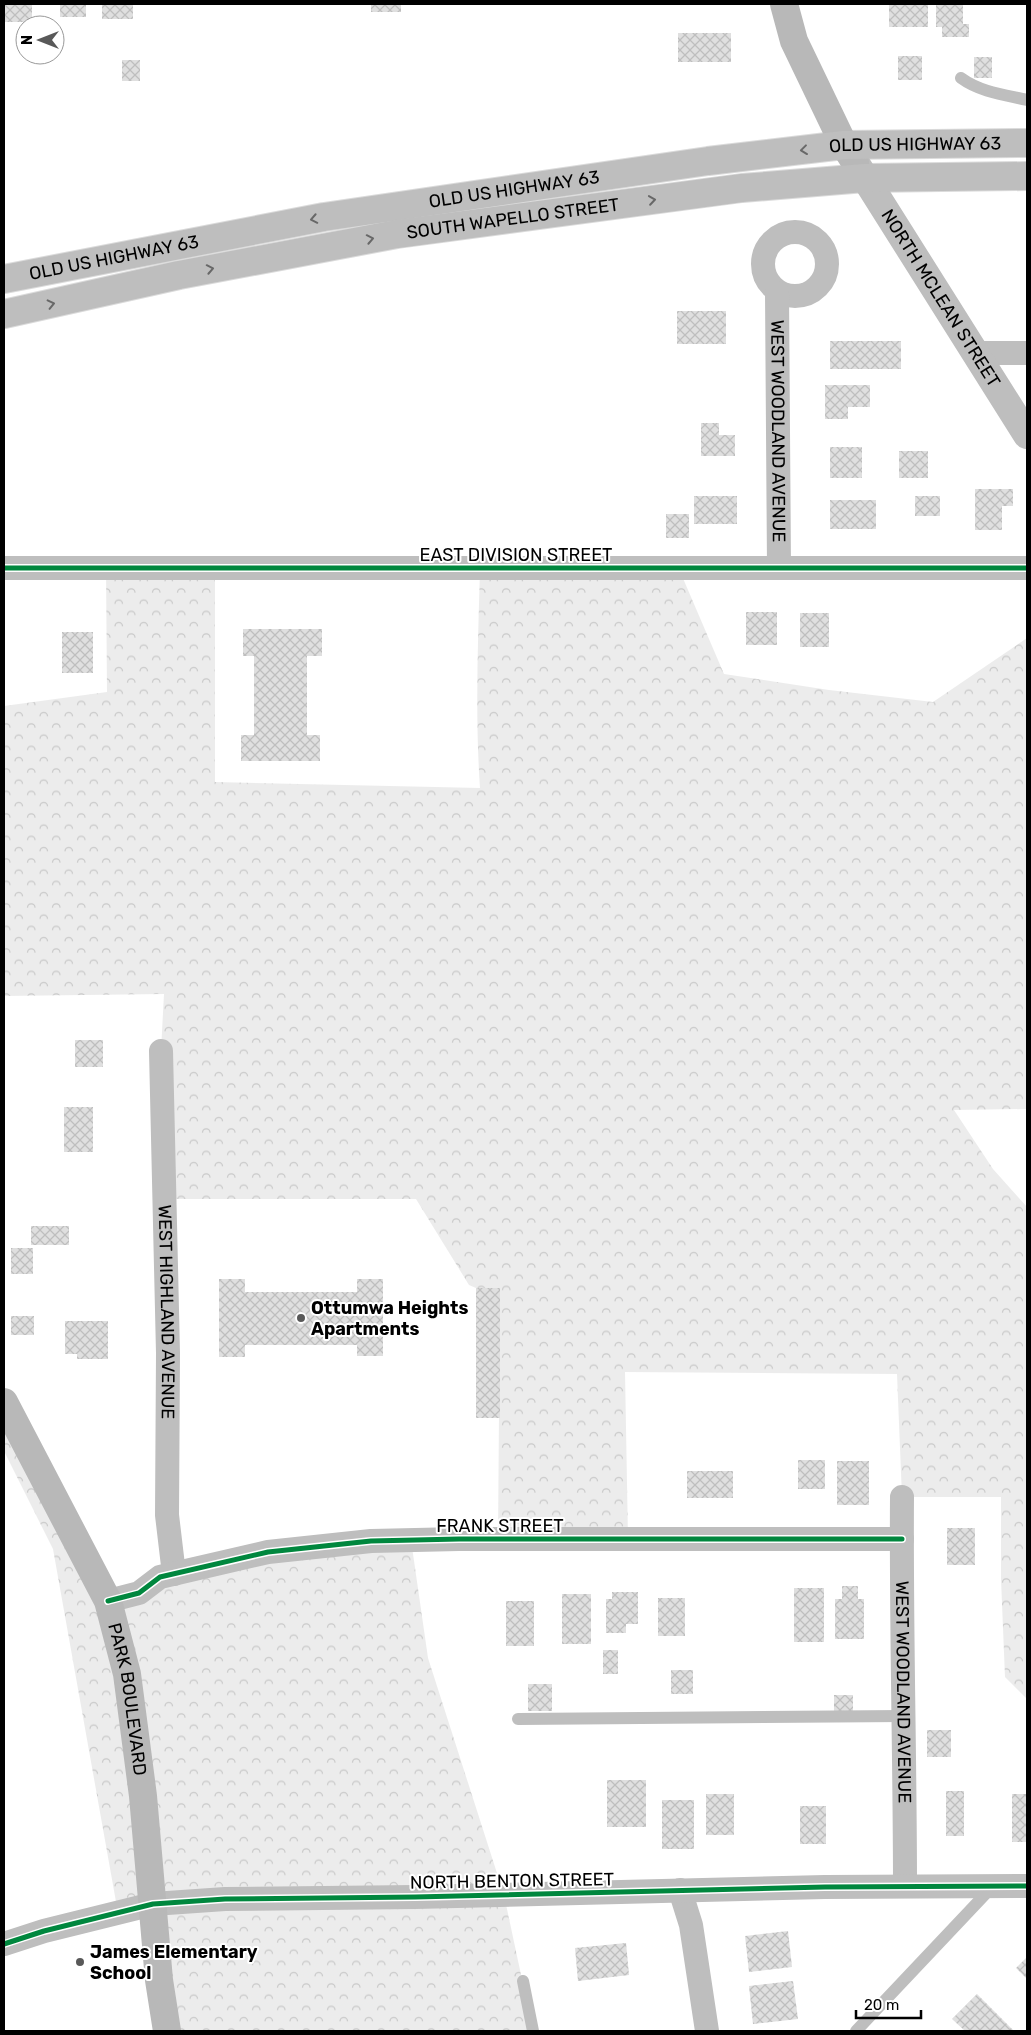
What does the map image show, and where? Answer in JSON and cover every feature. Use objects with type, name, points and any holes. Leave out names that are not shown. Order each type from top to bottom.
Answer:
[{"type":"main road","points":[[784,4],[794,41],[854,162]]},
{"type":"main road","name":"OLD US HIGHWAY 63","points":[[4,279],[324,217],[708,161],[854,162],[1027,143]]},
{"type":"main road","name":"SOUTH WAPELLO STREET","points":[[4,314],[180,275],[397,234],[742,188],[854,162],[910,179],[1027,176]]},
{"type":"main road","name":"NORTH MCLEAN STREET","points":[[854,162],[1027,435]]},
{"type":"main road","name":"PARK BOULEVARD","points":[[4,1402],[108,1601],[128,1683],[143,1796],[159,1980],[167,2031]]},
{"type":"street","name":"WEST WOODLAND AVENUE","points":[[777,293],[779,568]]},
{"type":"street","points":[[976,352],[1027,353]]},
{"type":"street","name":"EAST DIVISION STREET","points":[[4,568],[1027,568]]},
{"type":"street","name":"WEST HIGHLAND AVENUE","points":[[161,1050],[168,1353],[167,1515],[174,1574]]},
{"type":"street","name":"WEST WOODLAND AVENUE","points":[[902,1498],[905,1886]]},
{"type":"street","name":"FRANK STREET","points":[[108,1601],[139,1593],[160,1577],[268,1552],[371,1541],[459,1539],[902,1539]]},
{"type":"street","name":"NORTH BENTON STREET","points":[[4,1944],[44,1931],[152,1904],[225,1899],[424,1897],[905,1886],[1027,1886]]},
{"type":"street","points":[[680,1890],[691,1925],[707,2031]]},
{"type":"lane","points":[[962,78],[969,84],[991,92],[1027,100]]},
{"type":"lane","points":[[518,1719],[905,1716]]},
{"type":"lane","points":[[856,2031],[994,1886]]},
{"type":"lane","points":[[523,1981],[533,2031]]},
{"type":"green space","points":[[106,568],[215,568],[215,782],[480,788],[477,706],[480,569],[679,569],[724,674],[829,690],[933,702],[1027,638],[1027,1109],[954,1110],[993,1169],[1027,1207],[1027,1699],[1005,1677],[1001,1579],[1001,1497],[902,1497],[897,1374],[625,1372],[628,1539],[498,1539],[500,1288],[476,1288],[469,1285],[416,1199],[165,1199],[161,1051],[164,994],[4,996],[4,706],[107,692]]},
{"type":"green space","points":[[4,1402],[109,1601],[160,1577],[411,1540],[428,1658],[504,1895],[533,2031],[167,2031],[153,1905],[118,1913],[53,1549],[4,1451]]},
{"type":"building","points":[[4,4],[32,4],[32,15],[15,15],[15,22],[4,22]]},
{"type":"building","points":[[60,4],[86,4],[86,17],[65,17],[65,15],[60,15]]},
{"type":"building","points":[[102,4],[133,4],[133,19],[102,19]]},
{"type":"building","points":[[371,4],[401,4],[401,12],[371,12]]},
{"type":"building","points":[[889,4],[928,4],[928,27],[889,27]]},
{"type":"building","points":[[936,4],[963,4],[963,24],[969,24],[969,37],[942,37],[942,27],[936,27]]},
{"type":"building","points":[[678,33],[731,33],[731,62],[678,62]]},
{"type":"building","points":[[898,56],[922,56],[922,80],[898,80]]},
{"type":"building","points":[[974,57],[992,57],[992,78],[974,78]]},
{"type":"building","points":[[122,60],[140,60],[140,81],[122,81]]},
{"type":"building","points":[[677,311],[726,311],[726,344],[677,344]]},
{"type":"building","points":[[830,341],[901,341],[901,369],[830,369]]},
{"type":"building","points":[[825,385],[870,385],[870,407],[848,407],[848,419],[825,419]]},
{"type":"building","points":[[701,423],[719,423],[719,435],[735,435],[735,456],[701,456]]},
{"type":"building","points":[[830,447],[862,447],[862,478],[830,478]]},
{"type":"building","points":[[899,451],[928,451],[928,478],[899,478]]},
{"type":"building","points":[[975,489],[1013,489],[1013,506],[1002,506],[1002,530],[975,530]]},
{"type":"building","points":[[694,496],[737,496],[737,524],[694,524]]},
{"type":"building","points":[[915,496],[940,496],[940,516],[915,516]]},
{"type":"building","points":[[830,500],[876,500],[876,529],[830,529]]},
{"type":"building","points":[[666,514],[689,514],[689,538],[666,538]]},
{"type":"building","points":[[746,612],[777,612],[777,645],[746,645]]},
{"type":"building","points":[[800,613],[829,613],[829,647],[800,647]]},
{"type":"building","points":[[243,629],[322,629],[322,656],[307,656],[307,735],[320,735],[320,761],[241,761],[241,735],[254,735],[254,656],[243,656]]},
{"type":"building","points":[[62,632],[93,632],[93,673],[62,673]]},
{"type":"building","points":[[75,1040],[103,1040],[103,1067],[75,1067]]},
{"type":"building","points":[[64,1107],[93,1107],[93,1152],[64,1152]]},
{"type":"building","points":[[31,1226],[69,1226],[69,1245],[31,1245]]},
{"type":"building","points":[[11,1248],[33,1248],[33,1274],[11,1274]]},
{"type":"building","name":"Ottumwa Heights Apartments","points":[[219,1279],[245,1279],[245,1292],[357,1292],[357,1279],[383,1279],[383,1356],[357,1356],[357,1345],[245,1345],[245,1357],[219,1357]]},
{"type":"building","points":[[476,1288],[500,1288],[500,1418],[476,1418]]},
{"type":"building","points":[[11,1316],[34,1316],[34,1335],[11,1335]]},
{"type":"building","points":[[65,1321],[108,1321],[108,1359],[77,1359],[77,1354],[65,1354]]},
{"type":"building","points":[[798,1460],[825,1460],[825,1489],[798,1489]]},
{"type":"building","points":[[837,1461],[869,1461],[869,1505],[837,1505]]},
{"type":"building","points":[[687,1471],[733,1471],[733,1498],[687,1498]]},
{"type":"building","points":[[947,1528],[975,1528],[975,1565],[947,1565]]},
{"type":"building","points":[[842,1586],[858,1586],[858,1599],[864,1599],[864,1639],[835,1639],[835,1599],[842,1599]]},
{"type":"building","points":[[794,1588],[824,1588],[824,1642],[794,1642]]},
{"type":"building","points":[[612,1592],[638,1592],[638,1624],[626,1624],[626,1633],[606,1633],[606,1599],[612,1599]]},
{"type":"building","points":[[562,1594],[591,1594],[591,1644],[562,1644]]},
{"type":"building","points":[[658,1598],[685,1598],[685,1636],[658,1636]]},
{"type":"building","points":[[506,1601],[534,1601],[534,1646],[506,1646]]},
{"type":"building","points":[[603,1650],[618,1650],[618,1674],[603,1674]]},
{"type":"building","points":[[671,1670],[693,1670],[693,1694],[671,1694]]},
{"type":"building","points":[[528,1684],[552,1684],[552,1711],[528,1711]]},
{"type":"building","points":[[834,1695],[853,1695],[853,1711],[834,1711]]},
{"type":"building","points":[[927,1730],[951,1730],[951,1757],[927,1757]]},
{"type":"building","points":[[607,1780],[646,1780],[646,1827],[607,1827]]},
{"type":"building","points":[[946,1791],[964,1791],[964,1836],[946,1836]]},
{"type":"building","points":[[706,1794],[734,1794],[734,1835],[706,1835]]},
{"type":"building","points":[[1012,1794],[1027,1794],[1027,1842],[1012,1842]]},
{"type":"building","points":[[662,1800],[694,1800],[694,1849],[662,1849]]},
{"type":"building","points":[[800,1806],[826,1806],[826,1844],[800,1844]]},
{"type":"building","points":[[788,1931],[792,1967],[749,1972],[745,1936]]},
{"type":"building","points":[[626,1943],[629,1975],[578,1981],[575,1948]]},
{"type":"building","points":[[1027,1957],[1027,1979],[1016,1968]]},
{"type":"building","points":[[793,1981],[798,2019],[753,2024],[749,1986]]},
{"type":"building","points":[[977,1994],[1014,2031],[965,2031],[952,2019]]},
{"type":"cycle path","points":[[4,568],[1027,568]]},
{"type":"cycle path","points":[[108,1601],[139,1593],[160,1577],[268,1552],[371,1541],[459,1539],[902,1539]]},
{"type":"cycle path","points":[[4,1944],[44,1931],[153,1904],[225,1899],[415,1897],[825,1887],[1027,1886]]},
{"type":"place","name":"Ottumwa Heights Apartments","points":[[301,1318]]},
{"type":"place","name":"James Elementary School","points":[[80,1962]]}]
